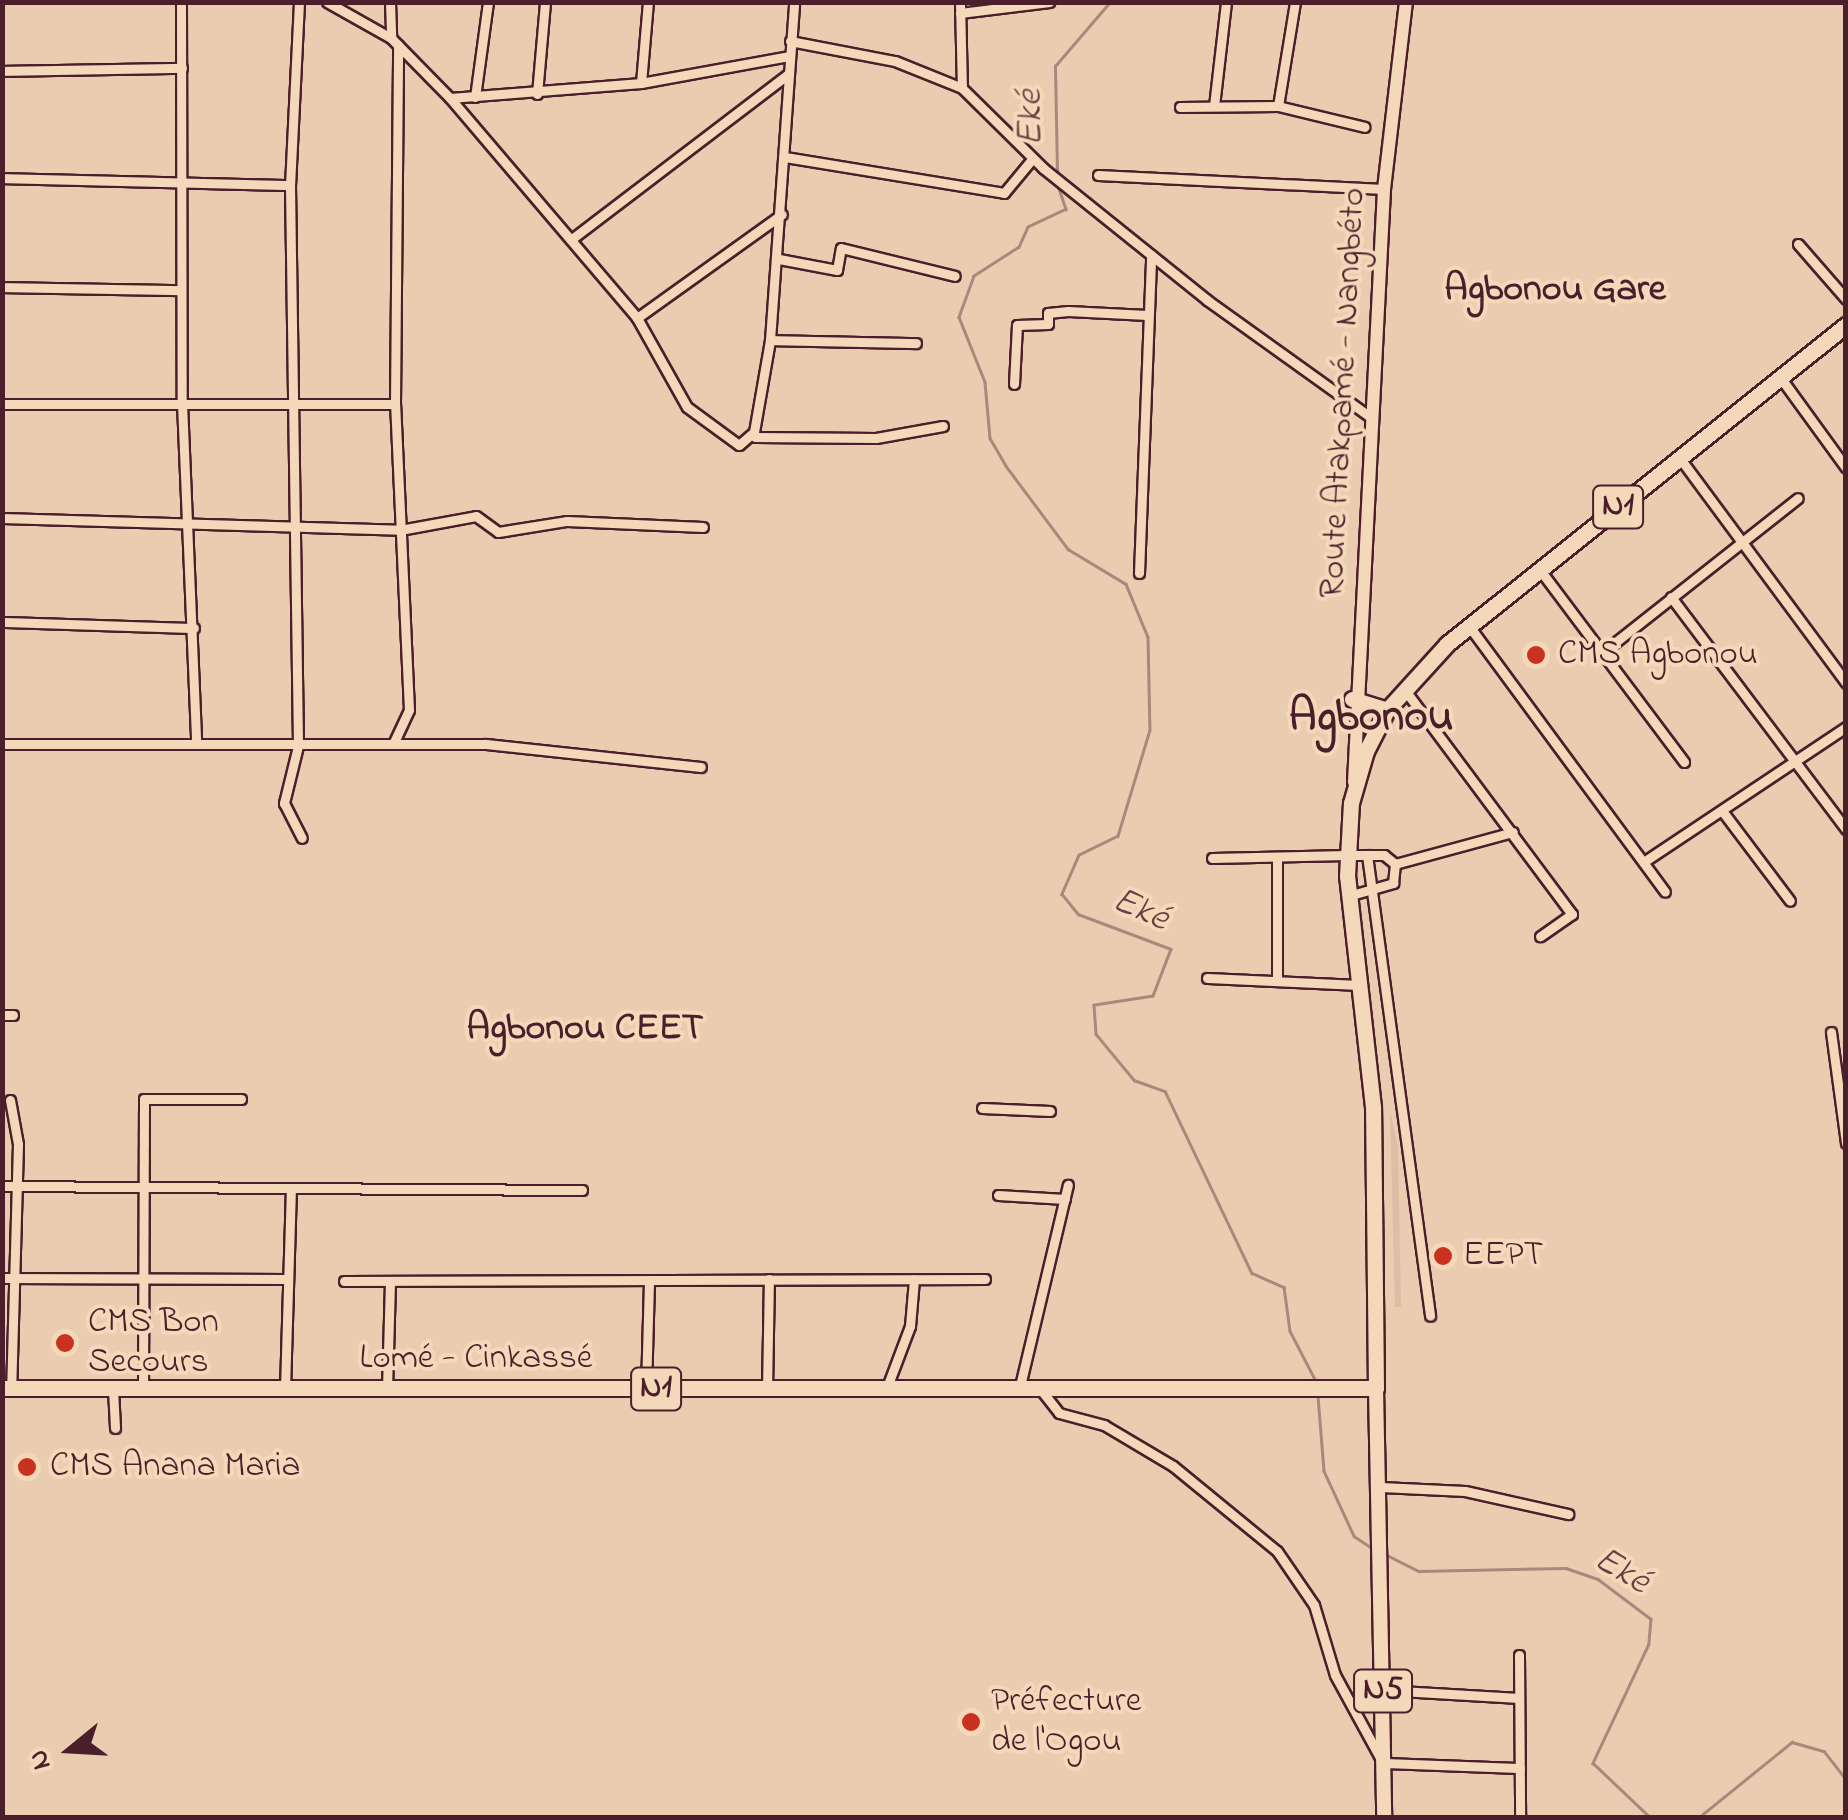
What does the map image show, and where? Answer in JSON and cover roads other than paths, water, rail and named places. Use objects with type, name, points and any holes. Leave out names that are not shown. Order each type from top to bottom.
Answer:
[{"type":"highway","name":"N1","points":[[1352,914],[1356,855],[1354,787],[1396,699],[1470,626],[1846,325]]},
{"type":"highway","points":[[1352,699],[1396,699]]},
{"type":"highway","name":"N1","points":[[1376,1388],[1375,1149],[1352,914],[1366,774],[1396,699]]},
{"type":"highway","name":"Lomé - Cinkassé","points":[[7,1388],[1376,1388]]},
{"type":"main road","name":"Route Atakpamé - Nangbéto","points":[[1354,787],[1352,699],[1374,420],[1384,189],[1406,2]]},
{"type":"main road","name":"N5","points":[[1376,1388],[1381,1487],[1384,1818]]},
{"type":"street","points":[[182,2],[182,403],[196,744]]},
{"type":"street","points":[[299,2],[290,184],[298,746],[284,803],[302,838]]},
{"type":"street","points":[[327,2],[394,41],[450,98],[573,238],[637,318],[687,407],[739,445],[754,432],[770,340],[779,258],[794,2]]},
{"type":"street","points":[[390,2],[394,41],[395,404],[409,710],[394,742]]},
{"type":"street","points":[[475,97],[488,2]]},
{"type":"street","points":[[537,94],[546,2]]},
{"type":"street","points":[[641,83],[648,2]]},
{"type":"street","points":[[962,88],[960,8],[1049,2]]},
{"type":"street","points":[[1214,106],[1226,2]]},
{"type":"street","points":[[1278,106],[1295,2]]},
{"type":"street","points":[[790,41],[895,61],[962,88],[1044,168],[1071,185],[1151,255],[1374,420]]},
{"type":"street","points":[[450,98],[641,83],[789,56]]},
{"type":"street","points":[[2,71],[182,68]]},
{"type":"street","points":[[573,238],[788,74]]},
{"type":"street","points":[[1180,107],[1278,106],[1365,127]]},
{"type":"street","points":[[785,157],[1004,194],[1033,158]]},
{"type":"street","points":[[1098,175],[1384,189]]},
{"type":"street","points":[[2,178],[180,186],[290,184]]},
{"type":"street","points":[[637,318],[782,214]]},
{"type":"street","points":[[1798,244],[1846,299]]},
{"type":"street","points":[[779,258],[836,270],[841,248],[955,276]]},
{"type":"street","points":[[1140,572],[1151,255]]},
{"type":"street","points":[[2,287],[180,290]]},
{"type":"street","points":[[1014,384],[1017,326],[1048,324],[1048,313],[1068,311],[1147,315]]},
{"type":"street","points":[[770,340],[916,343]]},
{"type":"street","points":[[1780,377],[1846,468]]},
{"type":"street","points":[[2,404],[395,404]]},
{"type":"street","points":[[754,437],[876,438],[943,426]]},
{"type":"street","points":[[1679,458],[1846,683]]},
{"type":"street","points":[[1603,652],[1798,498]]},
{"type":"street","points":[[2,518],[187,528],[297,525],[400,530],[476,516],[498,532],[567,520],[703,527]]},
{"type":"street","points":[[1540,570],[1684,762]]},
{"type":"street","points":[[1671,597],[1846,829]]},
{"type":"street","points":[[2,622],[194,628]]},
{"type":"street","points":[[1470,626],[1665,892]]},
{"type":"street","points":[[1396,699],[1514,832],[1572,914],[1540,936]]},
{"type":"street","points":[[1645,862],[1846,727]]},
{"type":"street","points":[[2,744],[298,746],[394,742],[701,766]]},
{"type":"street","points":[[1724,812],[1790,901]]},
{"type":"street","points":[[1212,858],[1356,855],[1396,864],[1514,832]]},
{"type":"street","points":[[1356,855],[1372,890],[1430,1316]]},
{"type":"street","points":[[1276,858],[1277,980]]},
{"type":"street","points":[[1355,894],[1392,883],[1396,864]]},
{"type":"street","points":[[1207,978],[1360,984]]},
{"type":"street","points":[[1831,1032],[1846,1144]]},
{"type":"street","points":[[142,1388],[144,1098],[241,1099]]},
{"type":"street","points":[[7,1388],[8,1278],[17,1186],[10,1100]]},
{"type":"street","points":[[982,1108],[1050,1111]]},
{"type":"street","points":[[1019,1390],[1068,1185]]},
{"type":"street","points":[[2,1186],[291,1192],[582,1190]]},
{"type":"street","points":[[284,1389],[291,1192]]},
{"type":"street","points":[[998,1195],[1065,1199]]},
{"type":"street","points":[[8,1278],[288,1280]]},
{"type":"street","points":[[344,1280],[984,1278]]},
{"type":"street","points":[[768,1390],[769,1279]]},
{"type":"street","points":[[387,1389],[390,1280]]},
{"type":"street","points":[[646,1390],[650,1280]]},
{"type":"street","points":[[886,1390],[910,1326],[914,1280]]},
{"type":"street","points":[[113,1388],[115,1428]]},
{"type":"street","points":[[1041,1390],[1060,1413],[1104,1425],[1159,1456],[1277,1551],[1314,1606],[1335,1675],[1383,1764],[1520,1768]]},
{"type":"street","points":[[1381,1487],[1464,1492],[1568,1514]]},
{"type":"street","points":[[1519,1655],[1520,1818]]},
{"type":"street","points":[[1383,1690],[1519,1698]]},
{"type":"waterway","name":"Eké","points":[[1057,172],[1055,66],[1110,2]]},
{"type":"waterway","name":"Eké","points":[[1056,180],[1066,209],[1028,227],[1019,247],[974,276],[959,317],[985,382],[990,438],[1006,466],[1068,549],[1126,584],[1148,637],[1150,730],[1118,836],[1079,855],[1062,894],[1078,914],[1171,949],[1153,996],[1094,1005],[1096,1034],[1134,1080],[1165,1091],[1252,1273],[1284,1287],[1290,1331],[1317,1383]]},
{"type":"waterway","name":"Eké","points":[[1318,1396],[1324,1471],[1354,1536],[1373,1549]]},
{"type":"waterway","name":"Eké","points":[[1385,1554],[1419,1571],[1566,1568],[1598,1579],[1651,1619],[1649,1644],[1593,1763],[1651,1818]]},
{"type":"waterway","name":"Eké","points":[[1698,1818],[1792,1742],[1824,1751],[1846,1779]]},
{"type":"place","name":"CMS Agbonou","points":[[1536,655]]},
{"type":"place","name":"EEPT","points":[[1443,1256]]},
{"type":"place","name":"CMS Bon Secours","points":[[65,1343]]},
{"type":"place","name":"CMS Anana Maria","points":[[27,1467]]},
{"type":"place","name":"Préfecture de l'Ogou","points":[[971,1722]]},
{"type":"district","name":"Agbonou Gare","points":[[1555,291]]},
{"type":"district","name":"Agbonou","points":[[1371,719]]},
{"type":"district","name":"Agbonou CEET","points":[[585,1030]]}]
